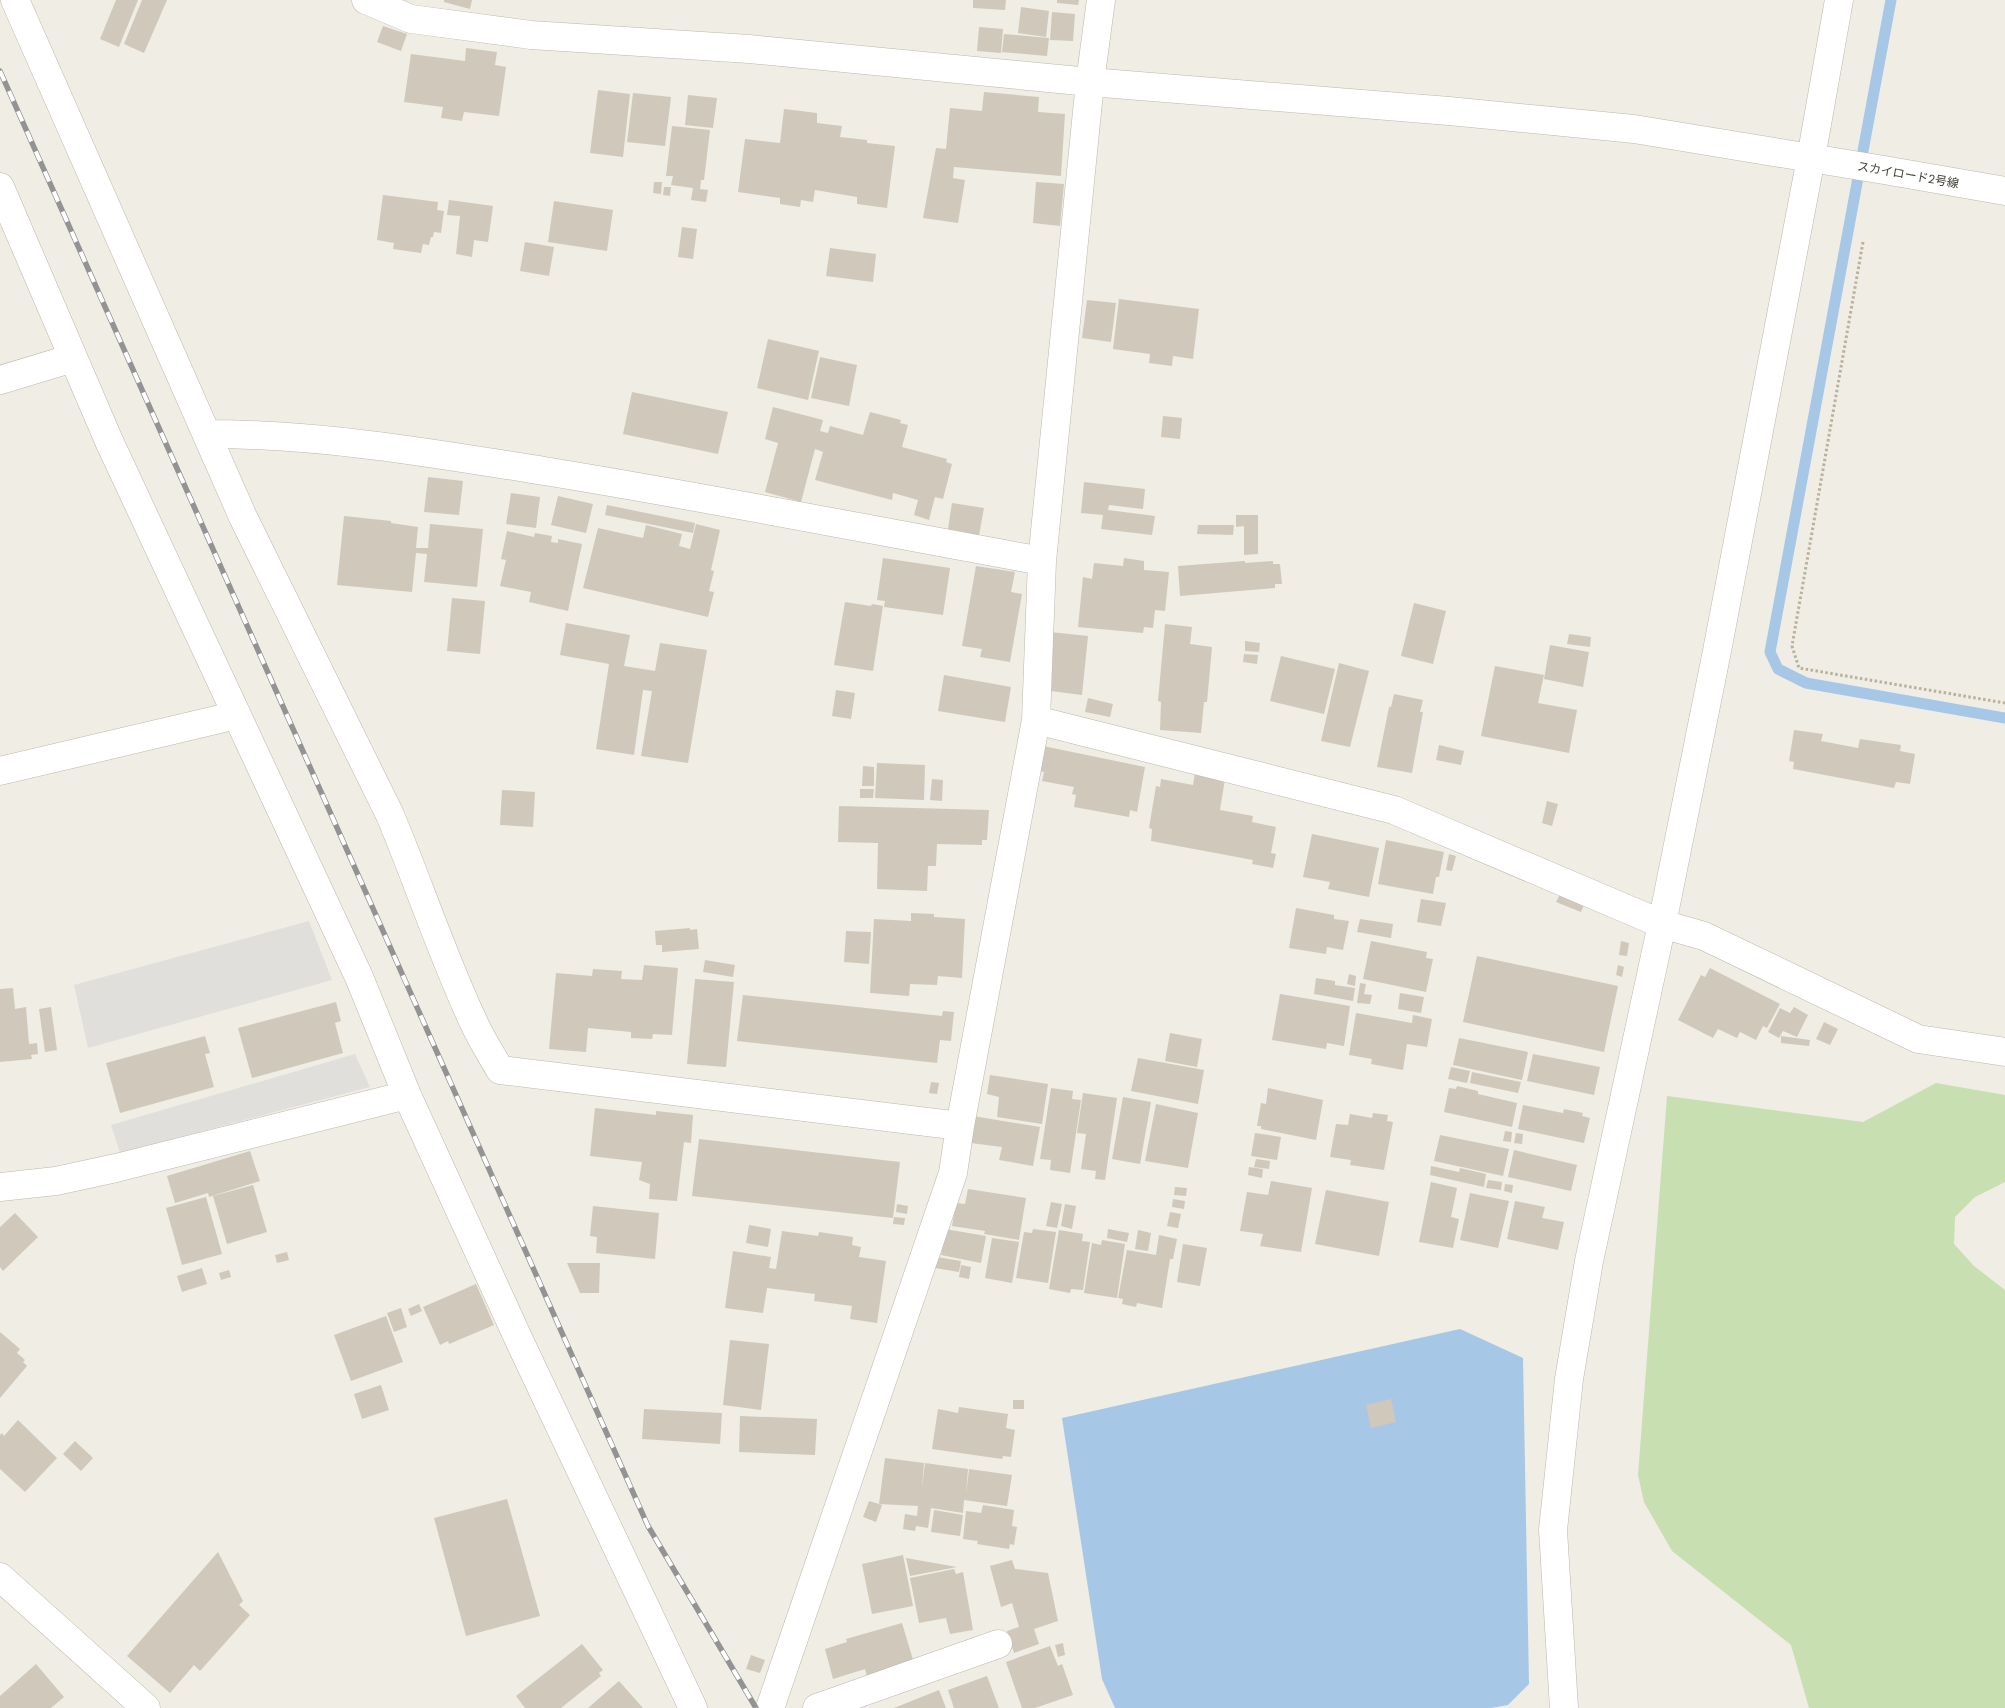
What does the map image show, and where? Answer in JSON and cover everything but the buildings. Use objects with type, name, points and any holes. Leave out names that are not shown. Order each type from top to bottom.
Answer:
[{"type":"street","points":[[15,0],[243,516],[390,815],[437,936],[474,1024],[500,1070],[960,1126]]},
{"type":"street","name":"スカイロード2号線","points":[[366,0],[411,19],[531,35],[749,49],[1090,82],[1449,111],[1634,129],[2005,192]]},
{"type":"street","points":[[777,1702],[953,1173],[960,1126],[1036,720],[1042,561],[1090,82],[1101,0]]},
{"type":"street","points":[[1564,1708],[1553,1530],[1569,1379],[1589,1261],[1662,924],[1715,660],[1811,158],[1839,0]]},
{"type":"street","points":[[0,187],[109,441],[359,977],[407,1096],[693,1708]]},
{"type":"street","points":[[0,380],[74,358]]},
{"type":"street","points":[[207,434],[260,434],[422,451],[639,487],[1042,561]]},
{"type":"street","points":[[0,771],[237,715]]},
{"type":"street","points":[[1036,720],[1394,810],[1662,924],[1704,936],[1918,1039],[2005,1052]]},
{"type":"street","points":[[0,1187],[56,1181],[116,1168],[407,1096]]},
{"type":"street","points":[[0,1577],[146,1708]]},
{"type":"street","points":[[817,1708],[998,1644]]},
{"type":"path","points":[[1863,242],[1792,646],[1799,668],[2005,703]]},
{"type":"green space","points":[[1936,1083],[2005,1095],[2005,1182],[1975,1197],[1955,1217],[1954,1244],[1974,1266],[2005,1290],[2005,1708],[1809,1708],[1791,1645],[1672,1551],[1644,1502],[1638,1475],[1667,1096],[1863,1122]]},
{"type":"shaded area","points":[[309,921],[332,980],[88,1048],[74,985]]},
{"type":"shaded area","points":[[355,1054],[370,1087],[120,1153],[111,1125]]},
{"type":"water","points":[[1460,1329],[1523,1358],[1529,1684],[1508,1705],[1491,1708],[1115,1708],[1102,1679],[1062,1418]]},
{"type":"waterway","points":[[1891,0],[1770,652],[1778,669],[1806,683],[2005,718]]},
{"type":"railway","points":[[0,71],[648,1526],[756,1708]]}]
